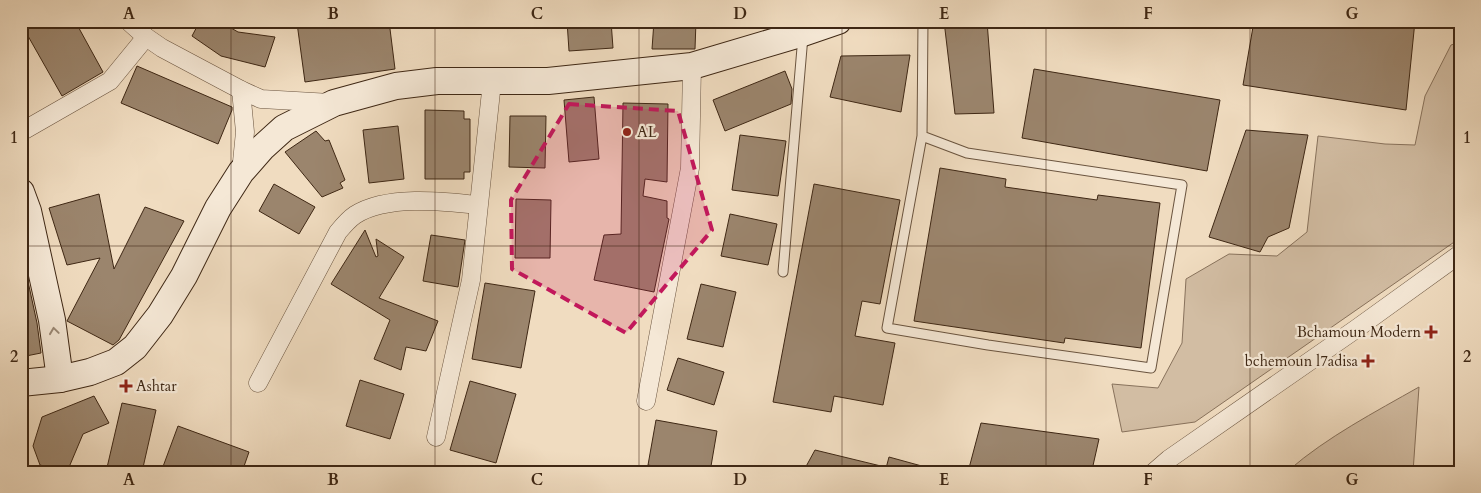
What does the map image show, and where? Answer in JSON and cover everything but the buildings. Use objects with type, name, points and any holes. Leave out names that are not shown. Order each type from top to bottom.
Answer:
[{"type":"main road","points":[[21,383],[60,379],[90,372],[116,362],[135,347],[160,315],[184,276],[218,208],[240,172],[284,128],[334,103],[396,86],[438,81],[548,81],[692,66],[838,21]]},
{"type":"main road","points":[[21,192],[28,211],[52,320],[60,379]]},
{"type":"street","points":[[128,21],[162,48],[261,99],[334,103]]},
{"type":"street","points":[[21,132],[110,82],[146,37]]},
{"type":"street","points":[[646,401],[690,168],[692,66]]},
{"type":"street","points":[[436,437],[471,280],[492,82]]},
{"type":"street","points":[[240,172],[245,132],[241,90]]},
{"type":"street","points":[[258,383],[338,232],[353,216],[368,208],[386,203],[446,202],[478,205]]},
{"type":"street","points":[[1154,472],[1169,459],[1460,254]]},
{"type":"lane","points":[[922,136],[967,152],[1182,185],[1151,368],[988,345],[887,328],[922,136],[923,21]]},
{"type":"lane","points":[[783,272],[804,33]]},
{"type":"highlighted area","points":[[569,104],[678,111],[712,230],[626,333],[512,269],[511,200]]},
{"type":"shaded area","points":[[1460,42],[1460,179],[1456,183],[1460,194],[1460,238],[1195,422],[1122,432],[1112,384],[1158,388],[1182,343],[1186,279],[1229,254],[1277,256],[1307,232],[1318,136],[1385,144],[1415,145],[1425,96],[1451,45]]},
{"type":"shaded area","points":[[1419,387],[1413,472],[1290,472],[1289,470],[1304,458],[1335,436]]},
{"type":"place","name":"AL","points":[[627,132]]},
{"type":"place","name":"Bchamoun Modern","points":[[1431,332]]},
{"type":"place","name":"bchemoun l7adisa","points":[[1368,361]]},
{"type":"place","name":"Ashtar","points":[[126,386]]}]
